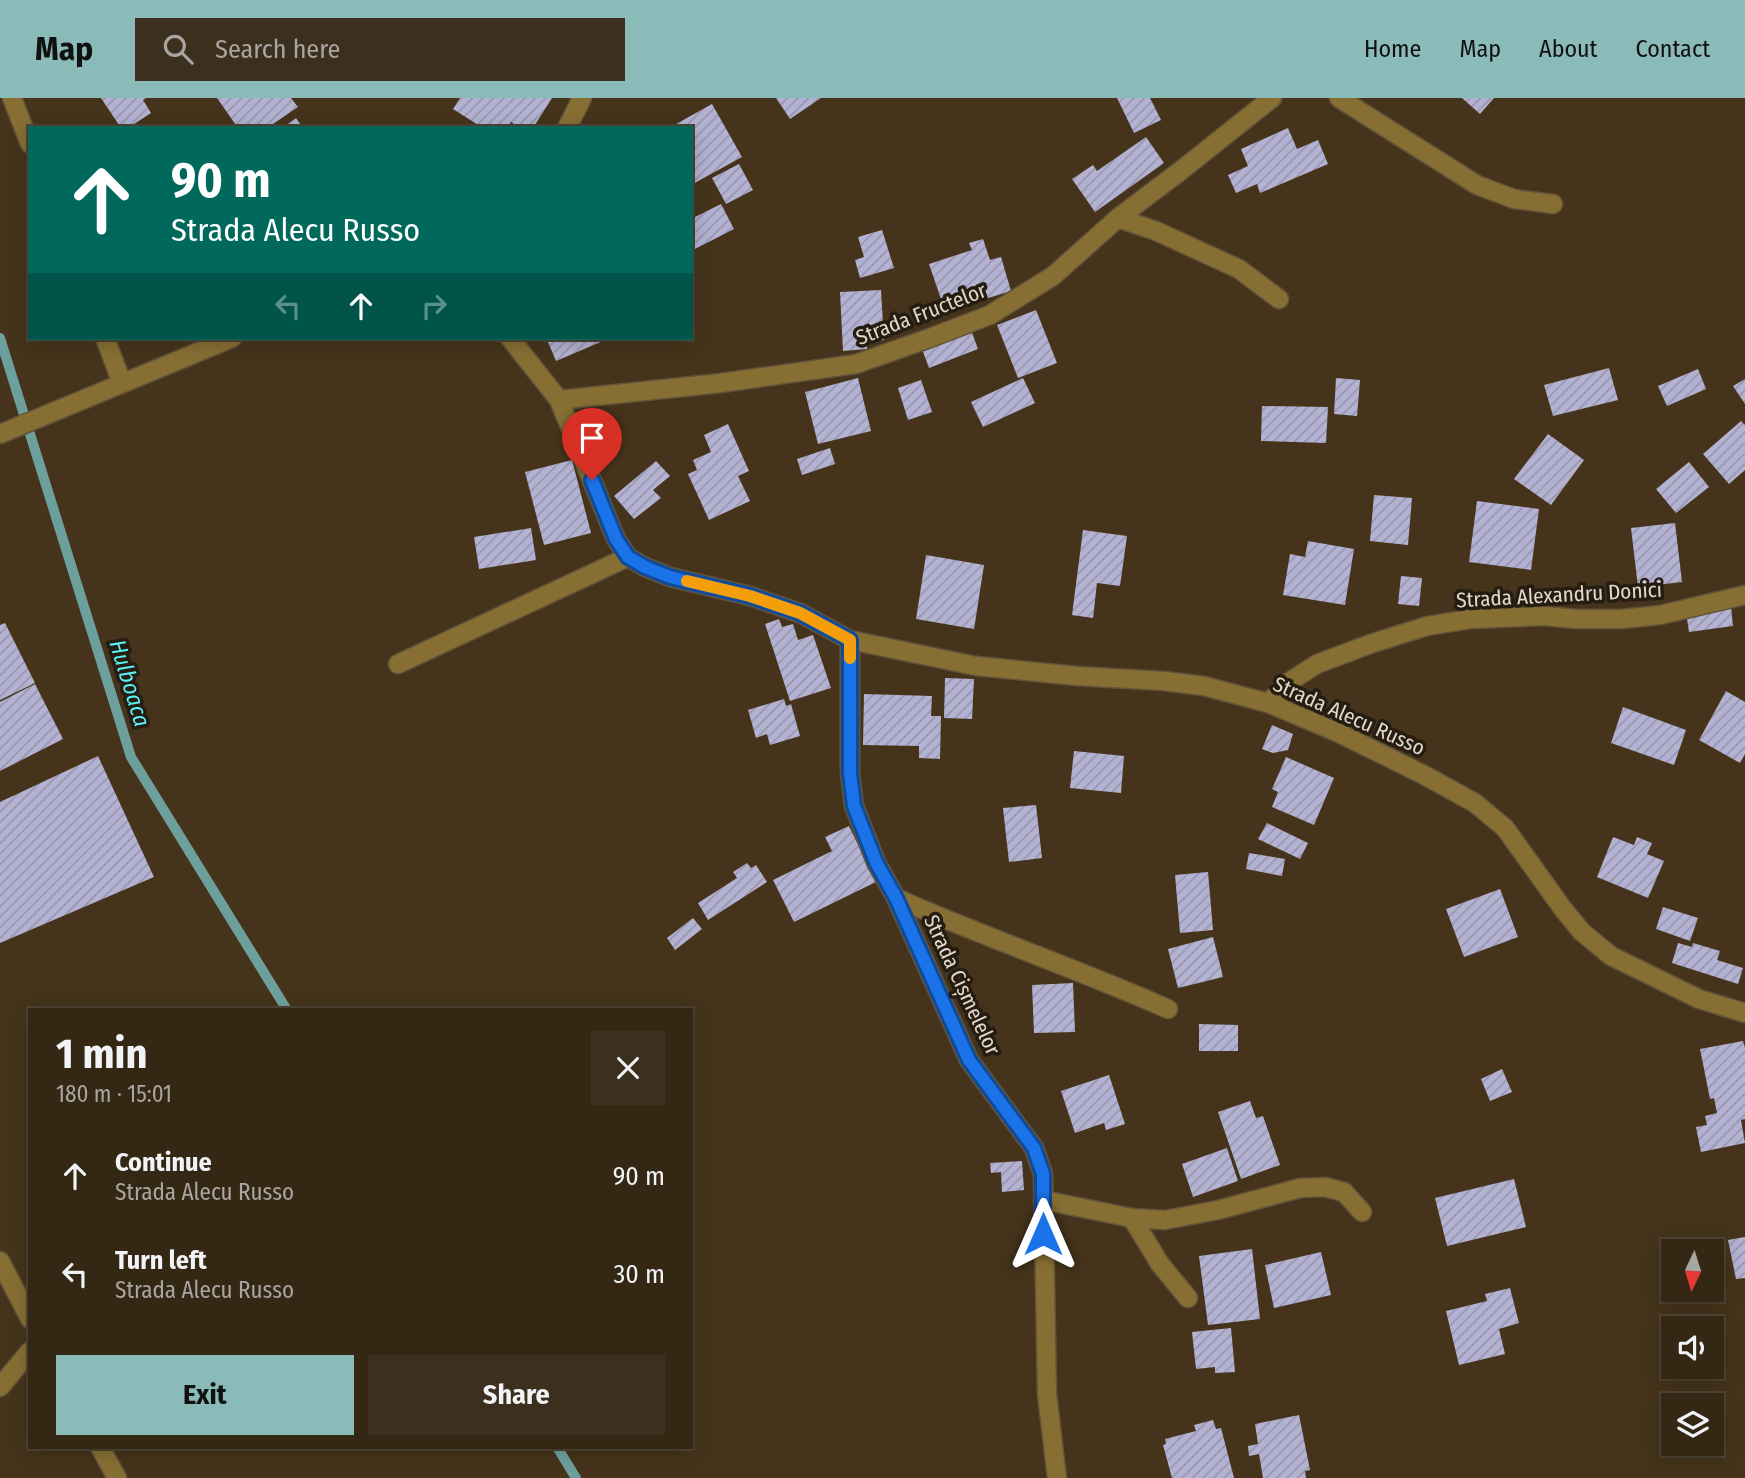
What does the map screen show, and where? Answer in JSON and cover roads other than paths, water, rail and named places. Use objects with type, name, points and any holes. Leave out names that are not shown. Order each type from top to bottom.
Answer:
[{"type":"street","points":[[12,98],[28,139]]},
{"type":"street","points":[[568,126],[583,98]]},
{"type":"street","name":"Strada Fructelor","points":[[559,400],[721,383],[856,364],[990,315],[1053,276],[1118,218],[1272,98]]},
{"type":"street","points":[[1339,98],[1477,185],[1514,199],[1553,204]]},
{"type":"street","points":[[1118,218],[1156,231],[1239,269],[1279,299]]},
{"type":"street","points":[[106,340],[122,383]]},
{"type":"street","points":[[0,433],[227,340]]},
{"type":"street","points":[[398,664],[628,557],[616,539],[559,400],[512,340]]},
{"type":"street","name":"Strada Alecu Russo","points":[[628,557],[670,577],[750,596],[800,613],[850,640],[976,666],[1204,686],[1268,703],[1352,739],[1475,803],[1505,828],[1570,917],[1611,956],[1699,999],[1745,1013]]},
{"type":"street","name":"Strada Alexandru Donici","points":[[1268,703],[1289,682],[1317,664],[1427,626],[1483,618],[1544,616],[1621,619],[1660,615],[1745,595]]},
{"type":"street","name":"Strada Cișmelelor","points":[[850,640],[850,773],[854,806],[876,862],[896,898],[969,1060],[1034,1148],[1043,1174],[1048,1394],[1057,1478]]},
{"type":"street","name":"Strada Cișmelelor","points":[[896,898],[954,924],[1168,1009]]},
{"type":"street","points":[[1044,1200],[1132,1218],[1165,1220],[1218,1210],[1300,1188],[1325,1187],[1344,1192],[1362,1212]]},
{"type":"street","points":[[1132,1218],[1160,1264],[1188,1298]]},
{"type":"street","points":[[0,1261],[28,1315]]},
{"type":"street","points":[[0,1387],[28,1353]]},
{"type":"street","points":[[101,1449],[117,1478]]},
{"type":"waterway","name":"Hulboaca","points":[[0,338],[131,757],[286,1008]]},
{"type":"waterway","name":"Hulboaca","points":[[558,1449],[576,1478]]}]
